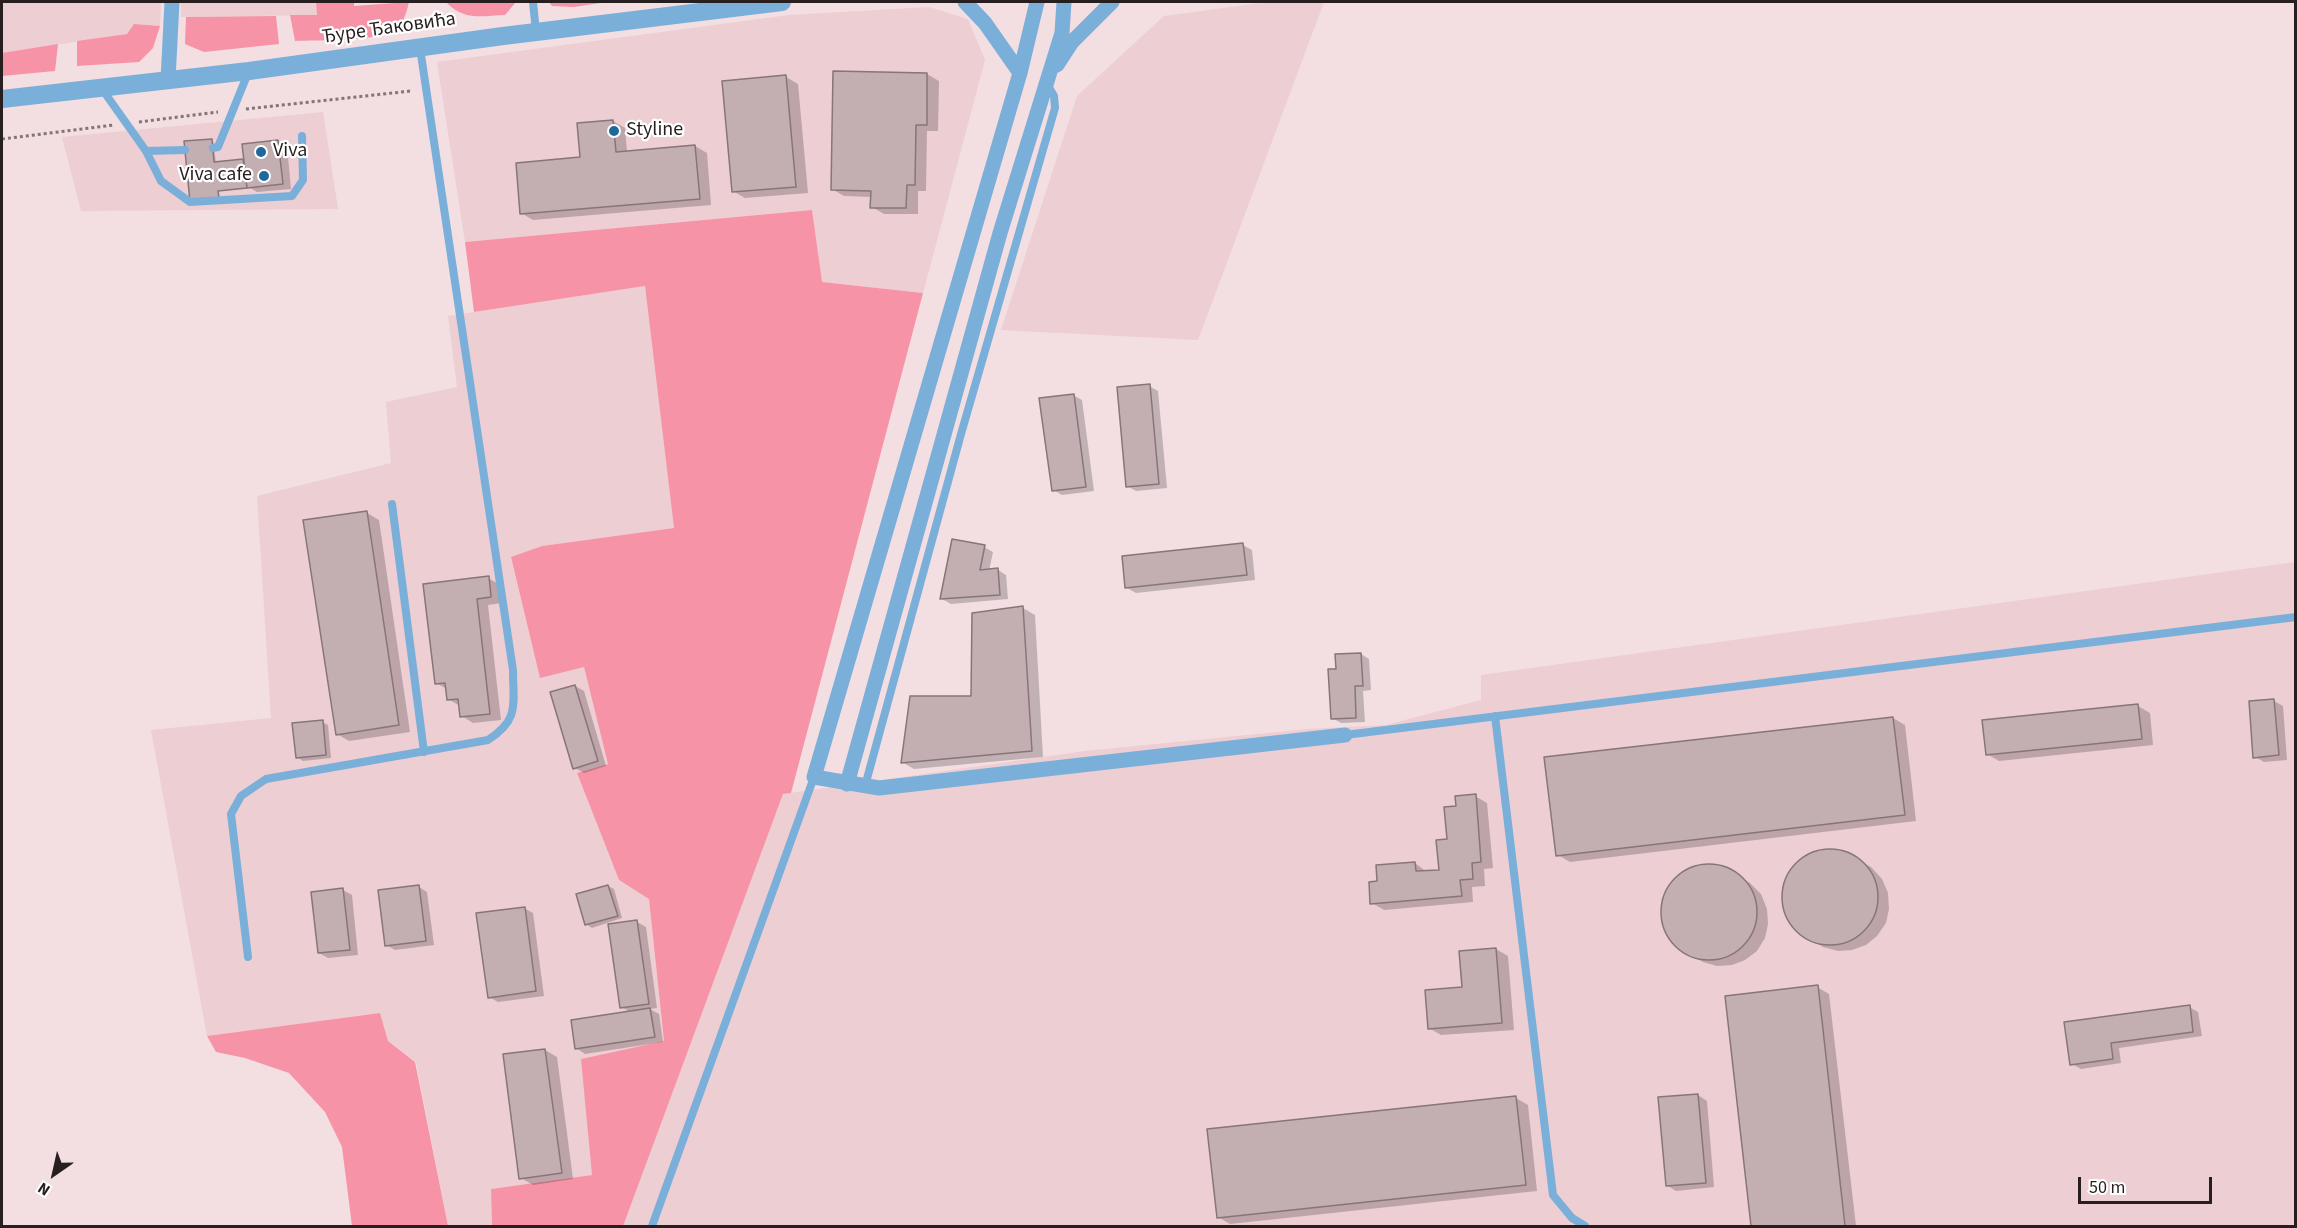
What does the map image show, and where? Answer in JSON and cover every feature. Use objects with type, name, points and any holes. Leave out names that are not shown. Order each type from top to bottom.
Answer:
[{"type":"street","points":[[168,80],[172,2]]},
{"type":"street","name":"Ђуре Ђаковића","points":[[2,99],[249,71],[755,3],[782,2]]},
{"type":"street","points":[[965,2],[985,23],[1020,73]]},
{"type":"street","points":[[1038,2],[1020,73],[814,777],[879,788],[1345,735]]},
{"type":"street","points":[[847,784],[1000,233],[1062,33],[1064,2]]},
{"type":"street","points":[[1047,81],[1072,42],[1112,2]]},
{"type":"lane","points":[[534,2],[536,32]]},
{"type":"lane","points":[[248,957],[231,814],[241,796],[266,779],[488,740],[504,730],[513,713],[513,670],[420,47]]},
{"type":"lane","points":[[213,147],[218,147],[249,71]]},
{"type":"lane","points":[[865,786],[1055,108],[1054,96],[1047,81]]},
{"type":"lane","points":[[102,88],[146,151],[161,181],[191,203],[288,197],[297,191],[303,180],[302,136]]},
{"type":"lane","points":[[146,151],[185,150]]},
{"type":"lane","points":[[392,504],[424,752]]},
{"type":"lane","points":[[1345,735],[2295,617]]},
{"type":"lane","points":[[1495,716],[1553,1195],[1572,1218],[1585,1227]]},
{"type":"lane","points":[[652,1227],[814,777]]},
{"type":"path","points":[[2,139],[411,91]]},
{"type":"shaded area","points":[[2,2],[161,2],[160,26],[135,24],[127,34],[2,53]]},
{"type":"shaded area","points":[[181,2],[316,2],[317,15],[181,17]]},
{"type":"shaded area","points":[[316,2],[354,2],[354,6],[409,2],[400,25],[395,31],[387,34],[376,37],[295,41],[290,15],[317,15]]},
{"type":"shaded area","points":[[446,2],[516,2],[505,15],[473,16],[459,12]]},
{"type":"shaded area","points":[[549,2],[607,2],[574,7],[552,6]]},
{"type":"shaded area","points":[[1268,2],[1324,2],[1198,340],[1001,330],[1077,96],[1164,16]]},
{"type":"shaded area","points":[[929,7],[968,19],[985,60],[923,293],[821,282],[812,210],[465,242],[437,62],[789,15]]},
{"type":"shaded area","points":[[276,16],[279,44],[204,52],[185,44],[186,17]]},
{"type":"shaded area","points":[[134,24],[160,26],[153,48],[139,62],[77,66],[77,41],[127,34]]},
{"type":"shaded area","points":[[58,44],[55,71],[2,76],[2,53]]},
{"type":"shaded area","points":[[323,112],[338,209],[81,211],[62,137]]},
{"type":"shaded area","points":[[812,210],[822,282],[923,293],[791,793],[783,794],[623,1226],[492,1226],[491,1189],[592,1175],[581,1059],[664,1041],[649,899],[619,880],[577,773],[608,764],[584,667],[540,678],[511,557],[542,546],[674,528],[645,286],[474,312],[465,242]]},
{"type":"shaded area","points":[[645,286],[674,528],[542,546],[511,558],[540,677],[584,667],[608,764],[577,773],[619,880],[649,898],[664,1041],[582,1059],[592,1175],[491,1189],[492,1226],[448,1226],[416,1062],[388,1041],[380,1013],[207,1036],[151,730],[271,718],[257,496],[391,463],[386,402],[457,387],[448,316]]},
{"type":"shaded area","points":[[2295,562],[2295,1226],[622,1226],[783,794],[1085,751],[1308,729],[1386,725],[1481,700],[1481,675]]},
{"type":"shaded area","points":[[380,1013],[388,1041],[415,1062],[448,1226],[352,1226],[342,1147],[325,1112],[289,1073],[245,1058],[216,1052],[207,1036]]},
{"type":"building","points":[[833,71],[927,73],[927,125],[916,125],[915,185],[907,185],[906,208],[870,208],[871,191],[831,190]]},
{"type":"building","points":[[786,75],[796,187],[732,192],[722,81]]},
{"type":"building","points":[[613,120],[616,152],[695,145],[700,199],[520,214],[516,163],[580,157],[577,123]]},
{"type":"building","points":[[212,139],[214,162],[243,159],[247,188],[218,191],[219,199],[190,202],[184,141]]},
{"type":"building","points":[[278,140],[283,184],[247,188],[242,144]]},
{"type":"building","points":[[1150,384],[1159,484],[1126,487],[1117,387]]},
{"type":"building","points":[[1074,394],[1086,487],[1052,491],[1039,398]]},
{"type":"building","points":[[367,511],[399,725],[336,735],[303,520]]},
{"type":"building","points":[[952,539],[985,545],[980,570],[998,568],[1000,595],[940,599]]},
{"type":"building","points":[[1243,543],[1247,575],[1125,588],[1122,556]]},
{"type":"building","points":[[489,576],[491,597],[477,599],[490,714],[460,717],[458,699],[447,700],[445,683],[435,684],[423,584]]},
{"type":"building","points":[[1023,606],[1032,751],[901,763],[910,696],[971,696],[972,613]]},
{"type":"building","points":[[1361,653],[1363,686],[1355,686],[1356,718],[1331,719],[1328,669],[1336,669],[1335,654]]},
{"type":"building","points":[[575,685],[598,761],[573,769],[550,692]]},
{"type":"building","points":[[2274,699],[2279,755],[2253,758],[2249,701]]},
{"type":"building","points":[[2138,704],[2142,739],[1986,755],[1982,720]]},
{"type":"building","points":[[1893,717],[1905,815],[1556,856],[1544,757]]},
{"type":"building","points":[[323,720],[326,755],[296,758],[292,723]]},
{"type":"building","points":[[1476,794],[1481,862],[1472,863],[1473,879],[1460,880],[1462,896],[1370,904],[1369,882],[1377,881],[1376,865],[1415,862],[1416,871],[1439,870],[1436,840],[1447,839],[1444,807],[1456,806],[1455,796]]},
{"type":"building","points":[[1830,849],[1848,853],[1864,863],[1874,879],[1878,897],[1874,915],[1864,931],[1848,941],[1830,945],[1812,941],[1796,931],[1786,915],[1782,897],[1786,879],[1796,863],[1812,853]]},
{"type":"building","points":[[1709,864],[1727,868],[1743,878],[1753,894],[1757,912],[1753,930],[1743,946],[1727,956],[1709,960],[1691,956],[1675,946],[1665,930],[1661,912],[1665,894],[1675,878],[1691,868]]},
{"type":"building","points":[[419,885],[426,941],[385,946],[378,890]]},
{"type":"building","points":[[608,885],[618,916],[585,925],[576,894]]},
{"type":"building","points":[[343,888],[350,950],[318,953],[311,892]]},
{"type":"building","points":[[525,907],[536,991],[488,998],[476,913]]},
{"type":"building","points":[[637,920],[649,1004],[620,1008],[608,924]]},
{"type":"building","points":[[1496,948],[1502,1023],[1428,1029],[1425,990],[1462,987],[1459,951]]},
{"type":"building","points":[[1818,985],[1845,1226],[1751,1226],[1725,996]]},
{"type":"building","points":[[2190,1005],[2193,1032],[2111,1043],[2113,1059],[2070,1065],[2064,1022]]},
{"type":"building","points":[[650,1008],[655,1037],[575,1049],[571,1020]]},
{"type":"building","points":[[545,1049],[562,1173],[519,1179],[503,1054]]},
{"type":"building","points":[[1698,1094],[1706,1183],[1666,1186],[1658,1097]]},
{"type":"building","points":[[1516,1096],[1526,1185],[1217,1218],[1207,1129]]},
{"type":"place","name":"Styline","points":[[614,131]]},
{"type":"place","name":"Viva","points":[[261,152]]},
{"type":"place","name":"Viva cafe","points":[[264,176]]}]
